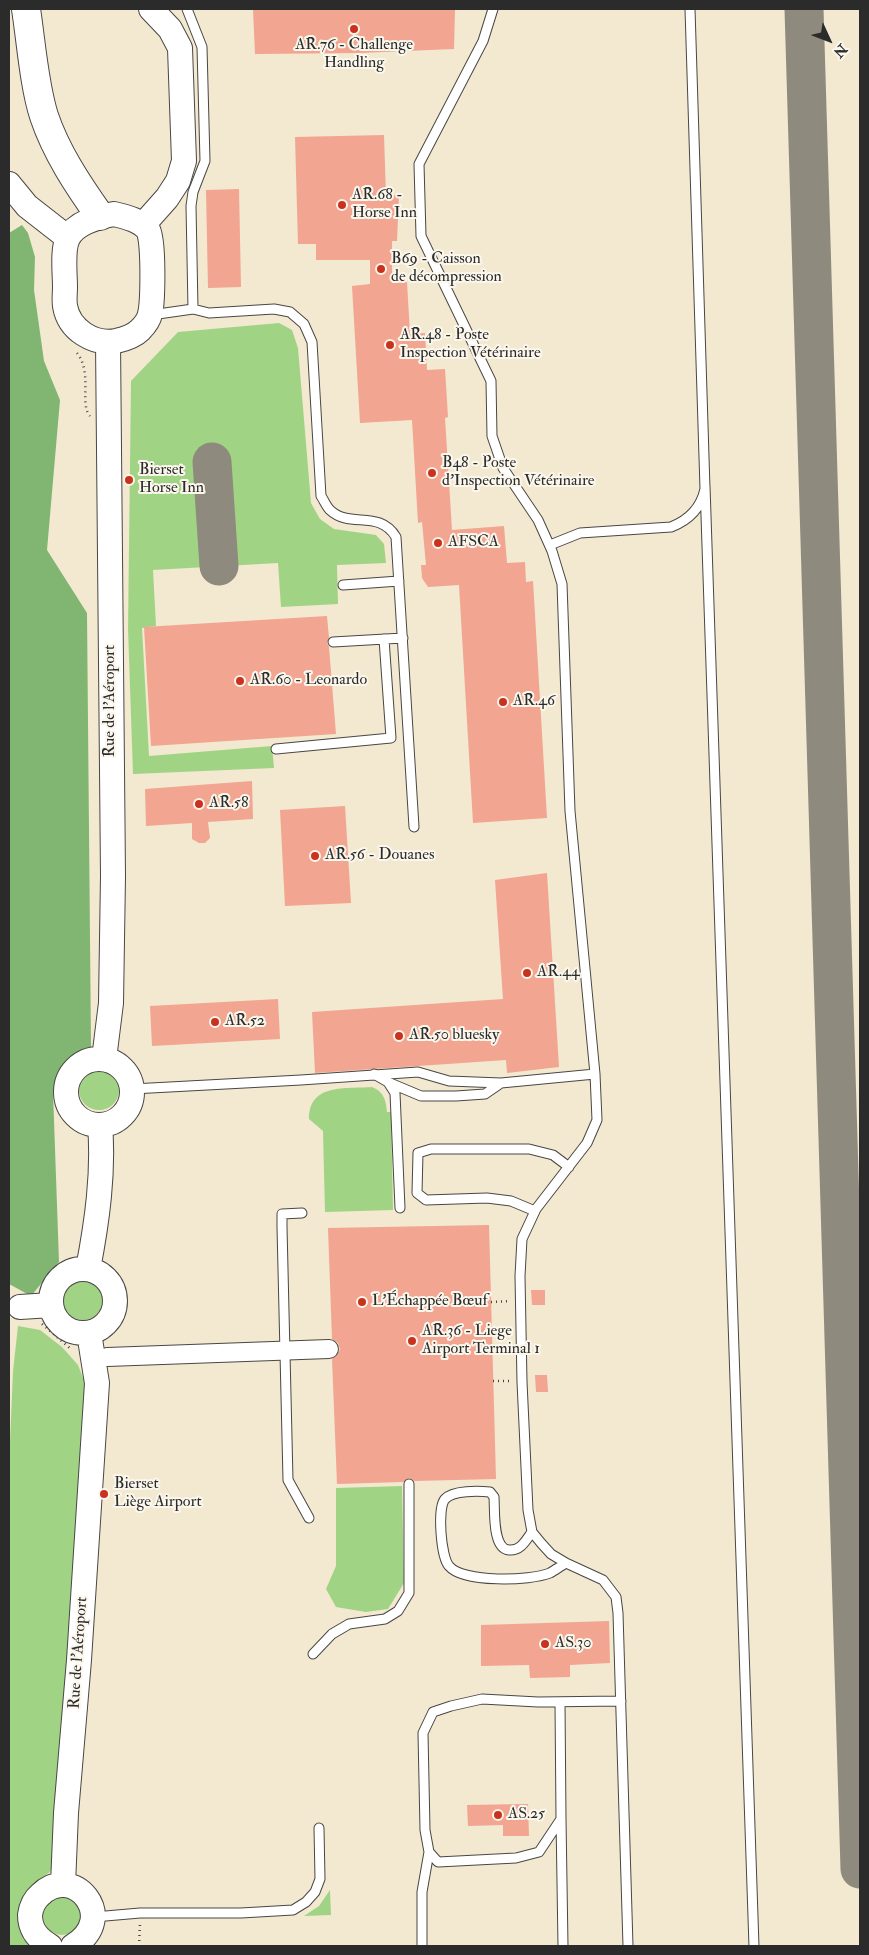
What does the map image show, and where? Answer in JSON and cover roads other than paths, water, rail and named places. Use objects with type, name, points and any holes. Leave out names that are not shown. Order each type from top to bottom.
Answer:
[{"type":"highway","points":[[26,9],[43,114],[50,133],[67,166],[100,216]]},
{"type":"street","points":[[143,225],[167,198],[178,181],[184,160],[180,48],[170,29],[151,9]]},
{"type":"street","points":[[9,184],[27,206],[68,238]]},
{"type":"street","points":[[114,214],[143,225],[149,231],[151,238],[150,315],[141,329],[132,336],[108,342],[85,336],[69,317],[65,307],[65,259],[68,238],[77,228],[100,216],[114,214]]},
{"type":"street","name":"Rue de l'Aéroport","points":[[104,1059],[111,1003],[113,876],[108,342]]},
{"type":"street","points":[[104,1059],[115,1063],[129,1079],[132,1089],[128,1106],[123,1114],[117,1120],[100,1125],[88,1123],[78,1117],[70,1107],[66,1096],[67,1084],[72,1073],[81,1064],[92,1060],[104,1059]]},
{"type":"street","points":[[88,1269],[97,1225],[102,1151],[100,1125]]},
{"type":"street","points":[[20,1307],[55,1317],[64,1327],[76,1333],[89,1333],[101,1328],[110,1319],[115,1307],[114,1294],[109,1282],[100,1274],[88,1269],[76,1270],[65,1274],[57,1282],[45,1314]]},
{"type":"street","name":"Rue de l'Aéroport","points":[[63,1885],[66,1813],[79,1660],[100,1358],[89,1333]]},
{"type":"street","points":[[100,1358],[329,1349]]},
{"type":"street","points":[[50,1946],[41,1941],[35,1934],[30,1915],[32,1905],[44,1890],[63,1885],[73,1887],[88,1898],[94,1917],[91,1930],[83,1940],[73,1946]]},
{"type":"lane","points":[[187,9],[202,48],[205,161],[190,206],[193,309]]},
{"type":"lane","points":[[493,9],[483,40],[419,164],[421,236],[491,381],[492,436],[503,468],[538,520],[550,545],[562,584],[570,811],[597,1120],[587,1143],[535,1212],[522,1238],[520,1276],[522,1382],[528,1510],[532,1532],[551,1554],[603,1580],[616,1597],[628,1946]]},
{"type":"lane","points":[[690,9],[754,1946]]},
{"type":"lane","points":[[150,315],[193,309],[209,313],[274,309],[290,312],[304,324],[312,342],[321,496],[329,510],[344,518],[374,521],[386,525],[392,529],[396,538],[414,827]]},
{"type":"lane","points":[[550,545],[580,533],[671,527],[681,523],[698,508],[703,498],[705,486]]},
{"type":"lane","points":[[342,584],[399,581]]},
{"type":"lane","points":[[333,642],[403,638]]},
{"type":"lane","points":[[276,749],[391,738],[384,640]]},
{"type":"lane","points":[[132,1089],[418,1072],[449,1081],[501,1083],[594,1074]]},
{"type":"lane","points":[[374,1074],[405,1091],[421,1096],[485,1094],[501,1083]]},
{"type":"lane","points":[[388,1082],[395,1093],[400,1208]]},
{"type":"lane","points":[[535,1212],[511,1201],[486,1198],[426,1200],[417,1193],[418,1154],[430,1149],[529,1149],[553,1155],[569,1167]]},
{"type":"lane","points":[[302,1213],[282,1214],[285,1351],[288,1480],[309,1518]]},
{"type":"lane","points":[[313,1654],[332,1634],[349,1624],[385,1620],[398,1611],[409,1592],[410,1484]]},
{"type":"lane","points":[[532,1532],[524,1544],[517,1550],[507,1550],[500,1547],[497,1538],[494,1497],[490,1492],[476,1490],[453,1494],[445,1499],[442,1508],[444,1556],[449,1566],[457,1572],[489,1579],[527,1577],[548,1573],[566,1563]]},
{"type":"lane","points":[[422,1946],[422,1892],[429,1852],[425,1830],[423,1733],[433,1712],[482,1699],[560,1702],[621,1700]]},
{"type":"lane","points":[[560,1702],[563,1946]]},
{"type":"lane","points":[[429,1852],[438,1862],[516,1858],[539,1852],[562,1819]]},
{"type":"lane","points":[[94,1917],[293,1910],[306,1902],[316,1892],[320,1879],[319,1828]]},
{"type":"place","name":"AR.76 - Challenge Handling","points":[[354,29]]},
{"type":"place","name":"AR.68 - Horse Inn","points":[[342,205]]},
{"type":"place","name":"B69 - Caisson de décompression","points":[[381,269]]},
{"type":"place","name":"AR.48 - Poste Inspection Vétérinaire","points":[[390,345]]},
{"type":"place","name":"B48 - Poste d'Inspection Vétérinaire","points":[[432,473]]},
{"type":"place","name":"Bierset Horse Inn","points":[[129,480]]},
{"type":"place","name":"AFSCA","points":[[438,543]]},
{"type":"place","name":"AR.60 - Leonardo","points":[[240,681]]},
{"type":"place","name":"AR.46","points":[[503,702]]},
{"type":"place","name":"AR.58","points":[[199,804]]},
{"type":"place","name":"AR.56 - Douanes","points":[[315,856]]},
{"type":"place","name":"AR.44","points":[[527,973]]},
{"type":"place","name":"AR.52","points":[[215,1022]]},
{"type":"place","name":"AR.50 bluesky","points":[[399,1036]]},
{"type":"place","name":"L'Échappée Bœuf","points":[[362,1302]]},
{"type":"place","name":"AR.36 - Liege Airport Terminal 1","points":[[412,1341]]},
{"type":"place","name":"Bierset Liège Airport","points":[[104,1494]]},
{"type":"place","name":"AS.30","points":[[545,1644]]},
{"type":"place","name":"AS.25","points":[[498,1815]]}]
